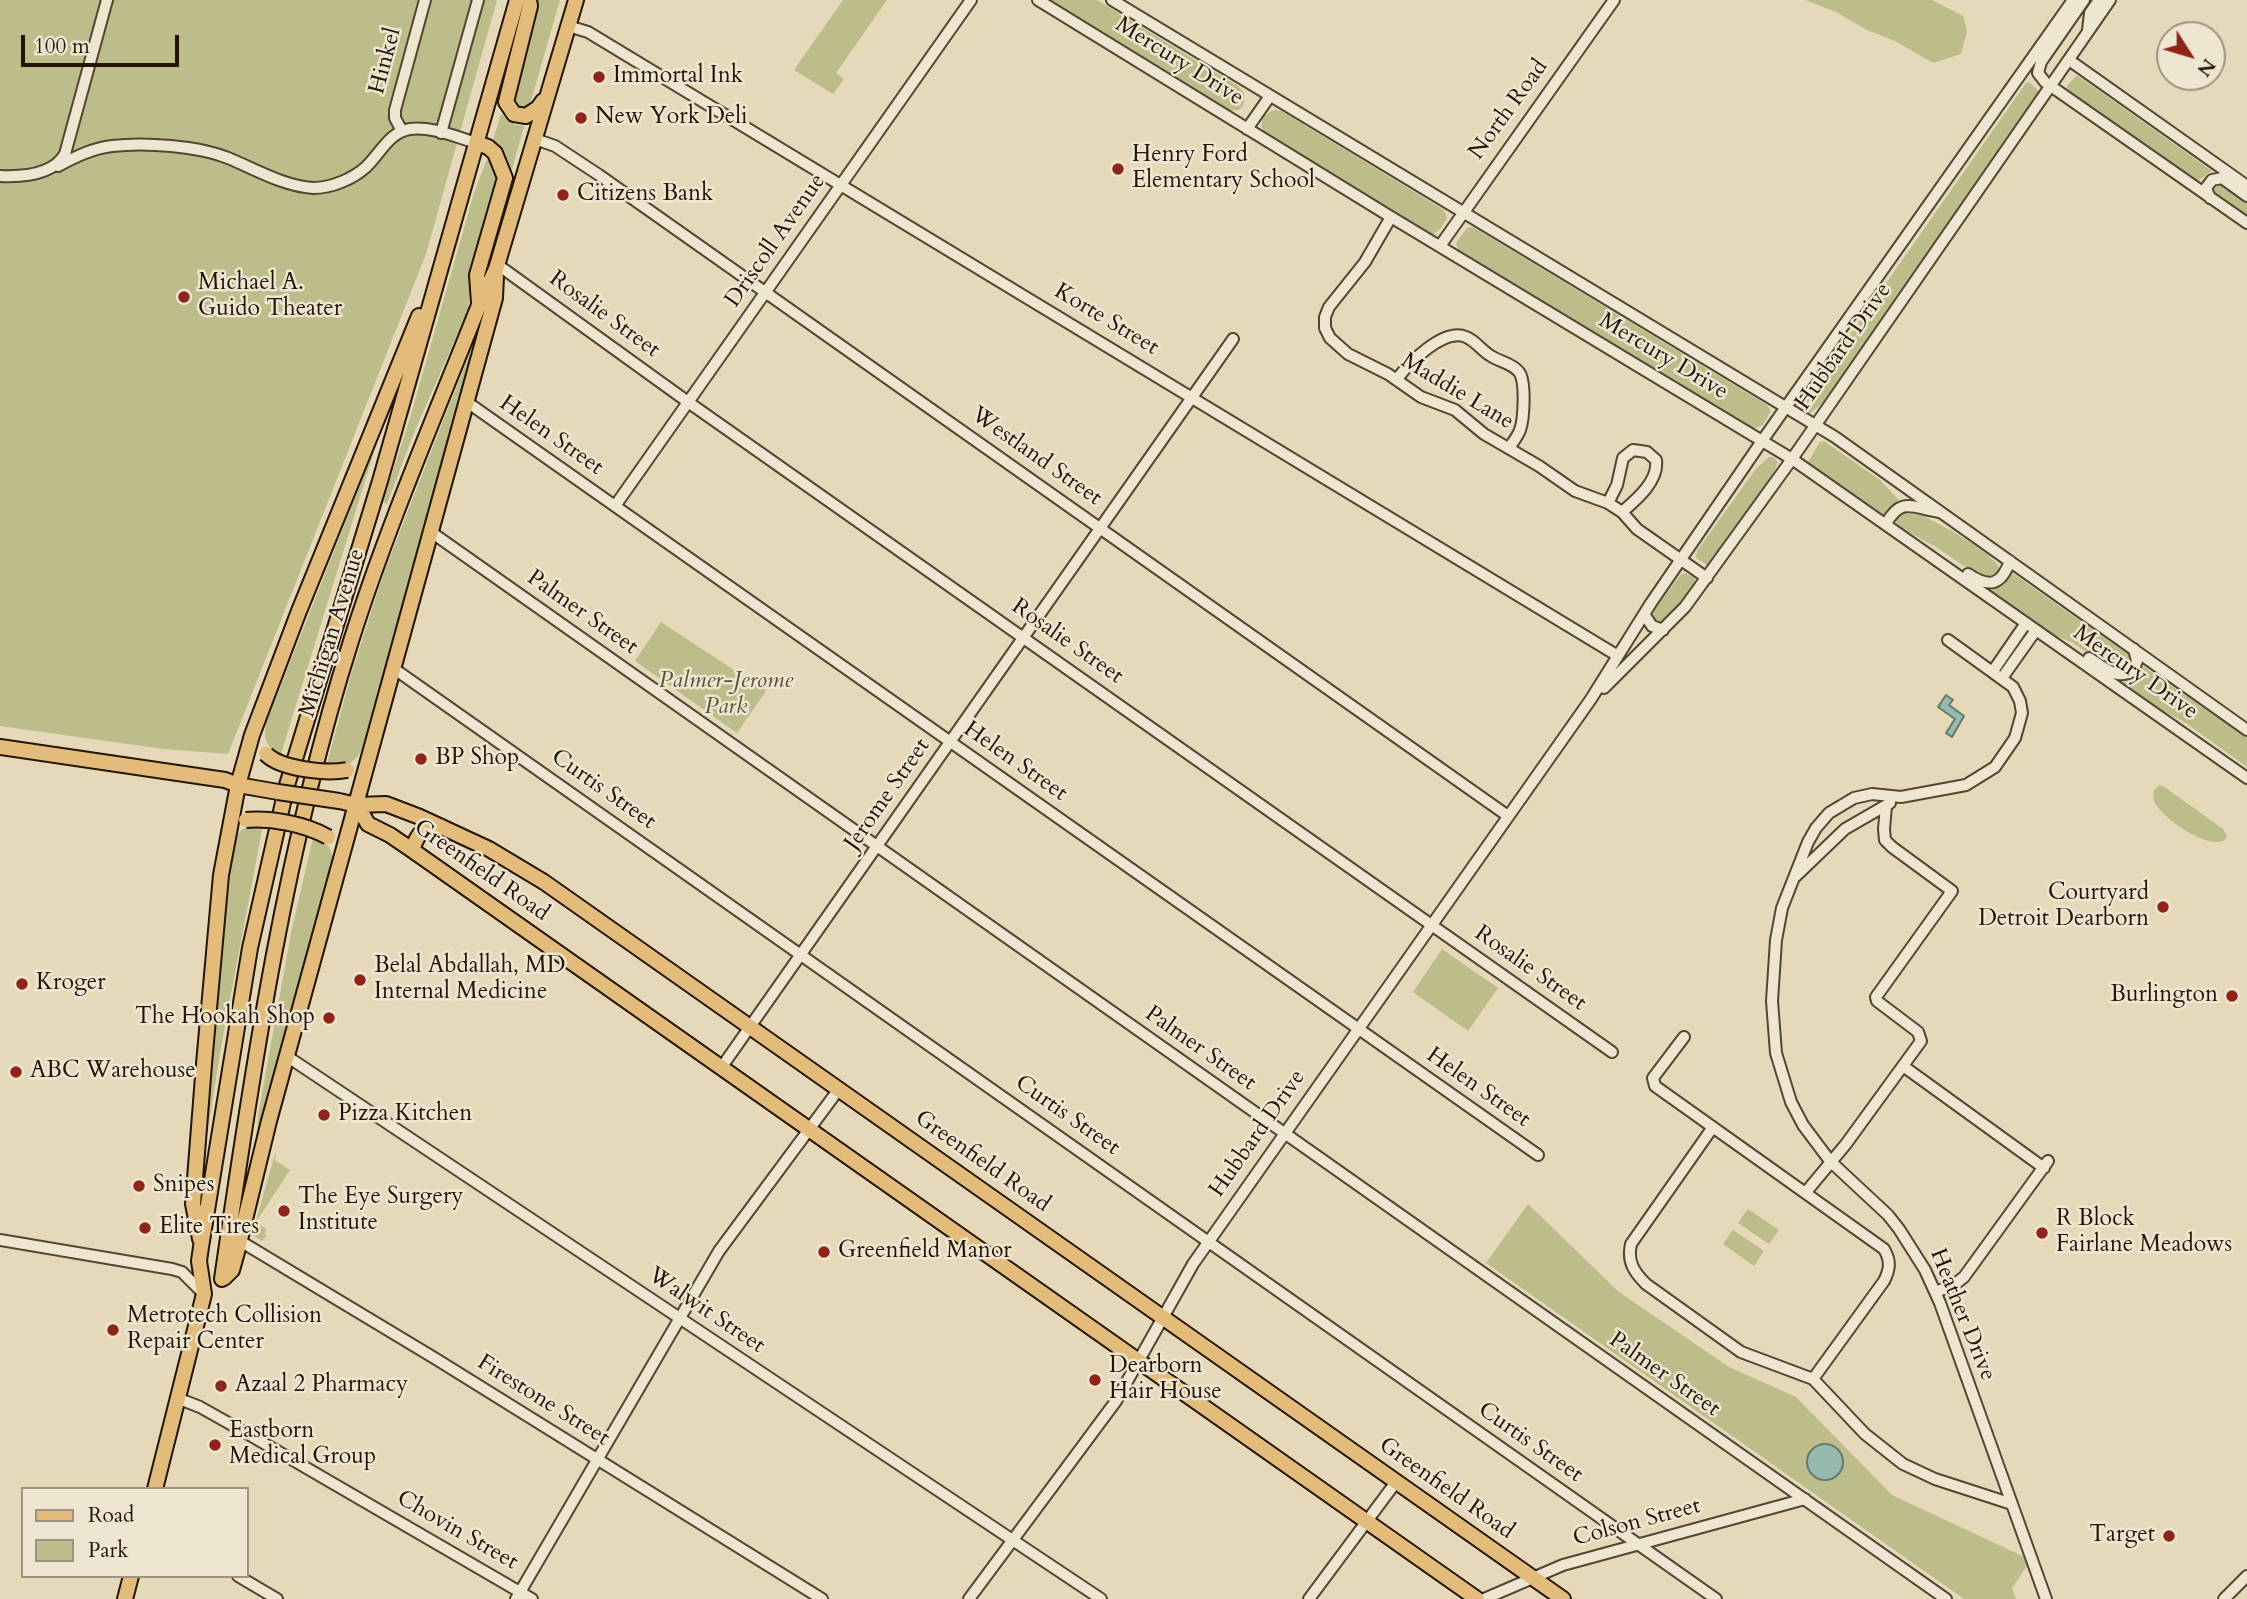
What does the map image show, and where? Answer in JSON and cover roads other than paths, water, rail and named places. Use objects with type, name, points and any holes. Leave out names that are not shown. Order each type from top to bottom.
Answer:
[{"type":"main road","name":"Michigan Avenue","points":[[155,1487],[204,1294],[199,1261],[201,1247],[250,948],[287,785],[380,481],[517,0]]},
{"type":"main road","points":[[529,0],[530,6],[506,102],[513,114],[526,116],[538,108],[548,94]]},
{"type":"main road","name":"Michigan Avenue","points":[[222,1279],[274,952],[310,787],[351,642],[384,544],[479,305],[497,267],[576,0]]},
{"type":"main road","points":[[477,143],[495,153],[505,178],[477,275],[479,305]]},
{"type":"main road","points":[[201,1247],[192,1204],[221,875],[238,785],[256,725],[299,611],[446,248]]},
{"type":"main road","points":[[204,1294],[232,1270],[495,298],[497,267]]},
{"type":"main road","points":[[256,725],[266,754],[273,761],[330,773],[347,771],[369,761]]},
{"type":"main road","name":"Greenfield Road","points":[[0,747],[225,780],[238,785],[357,806],[386,804],[489,849],[533,875],[1563,1599]]},
{"type":"main road","name":"Greenfield Road","points":[[357,806],[368,824],[412,850],[1477,1599]]},
{"type":"main road","points":[[229,826],[259,819],[309,828],[328,837],[343,856]]},
{"type":"main road","points":[[412,850],[417,834],[426,828],[440,826]]},
{"type":"main road","points":[[125,1599],[130,1578]]},
{"type":"street","points":[[58,166],[65,154],[107,0]]},
{"type":"street","name":"Hinkel","points":[[404,130],[395,113],[425,0]]},
{"type":"street","points":[[441,133],[478,0]]},
{"type":"street","name":"Driscoll Avenue","points":[[615,506],[971,0]]},
{"type":"street","name":"Mercury Drive","points":[[1038,0],[1391,217],[1792,458],[2247,778]]},
{"type":"street","name":"Mercury Drive","points":[[1112,0],[1816,425],[2247,730]]},
{"type":"street","name":"North Road","points":[[1440,246],[1614,0]]},
{"type":"street","name":"Hubbard Drive","points":[[969,1599],[1116,1401],[1209,1242],[1591,699],[1644,614],[1762,441],[2073,0]]},
{"type":"street","points":[[2084,0],[2041,62],[2038,73],[2051,86],[2247,223]]},
{"type":"street","points":[[2088,32],[2090,13],[2099,0]]},
{"type":"street","name":"Hubbard Drive","points":[[1591,699],[1663,630],[1707,578],[2110,0]]},
{"type":"street","name":"Korte Street","points":[[568,26],[588,32],[1618,656]]},
{"type":"street","points":[[2069,60],[2247,186]]},
{"type":"street","points":[[1247,129],[1270,96]]},
{"type":"street","points":[[0,176],[17,177],[58,166],[79,155],[112,146],[177,148],[219,155],[298,186],[316,188],[340,183],[358,173],[392,137],[404,130],[427,129],[477,143]]},
{"type":"street","name":"Westland Street","points":[[535,139],[555,146],[599,175],[1508,816]]},
{"type":"street","points":[[2210,198],[2206,188],[2212,180],[2222,178],[2247,196]]},
{"type":"street","name":"Maddie Lane","points":[[1391,217],[1365,262],[1335,297],[1325,317],[1325,328],[1330,338],[1357,359],[1397,379],[1421,397],[1455,410],[1484,434],[1575,491],[1608,503],[1622,512],[1637,529],[1707,578]]},
{"type":"street","name":"Rosalie Street","points":[[497,267],[1612,1052]]},
{"type":"street","points":[[1397,379],[1419,354],[1447,337],[1455,334],[1464,336],[1492,358],[1517,369],[1522,376],[1524,384],[1521,428],[1509,448]]},
{"type":"street","name":"Jerome Street","points":[[721,1068],[1233,339]]},
{"type":"street","name":"Helen Street","points":[[467,402],[1538,1156]]},
{"type":"street","points":[[1608,503],[1617,485],[1623,458],[1633,450],[1647,452],[1656,460],[1655,473],[1638,498],[1622,512]]},
{"type":"street","points":[[1886,524],[1893,511],[1901,506],[1911,505],[1941,512]]},
{"type":"street","name":"Palmer Street","points":[[431,532],[1946,1599]]},
{"type":"street","points":[[1899,534],[1934,550],[1979,581],[1991,583],[2000,579],[2010,561]]},
{"type":"street","points":[[1644,614],[1652,626],[1663,630]]},
{"type":"street","points":[[1997,674],[2026,624]]},
{"type":"street","points":[[1997,674],[2036,630]]},
{"type":"street","points":[[2046,637],[2075,648],[2115,675],[2124,676],[2133,671],[2137,661],[2134,649]]},
{"type":"street","points":[[1948,640],[1997,674]]},
{"type":"street","name":"Curtis Street","points":[[394,668],[1716,1599]]},
{"type":"street","name":"Heather Drive","points":[[1997,674],[2013,687],[2022,713],[2015,738],[1995,767],[1966,785],[1901,797],[1872,794],[1854,798],[1829,813],[1816,828],[1782,908],[1776,940],[1772,1029],[1779,1065],[1791,1101],[1803,1125],[1830,1161],[1894,1222],[1910,1244],[1935,1292],[2046,1599]]},
{"type":"street","name":"Heather Drive","points":[[1796,876],[1845,830],[1901,797]]},
{"type":"street","points":[[1806,1192],[1846,1144],[1921,1041],[1919,1031],[1877,1001],[1876,997],[1952,891],[1885,840],[1886,806]]},
{"type":"street","points":[[1684,1037],[1653,1078],[1653,1083],[1660,1091],[1885,1249],[1889,1265],[1884,1281],[1813,1379]]},
{"type":"street","name":"Walwit Street","points":[[288,1057],[1101,1599]]},
{"type":"street","points":[[1903,1066],[2046,1165],[1964,1277],[1954,1285],[1935,1292]]},
{"type":"street","points":[[518,1596],[719,1251],[839,1089]]},
{"type":"street","points":[[1713,1128],[1631,1244],[1630,1262],[1637,1275],[1741,1352],[1813,1379],[1865,1434],[1903,1464],[1935,1479],[2012,1504]]},
{"type":"street","points":[[0,1240],[172,1269],[183,1272],[204,1294]]},
{"type":"street","name":"Firestone Street","points":[[240,1241],[822,1599]]},
{"type":"street","name":"Chovin Street","points":[[177,1398],[224,1420],[518,1596],[532,1599]]},
{"type":"street","points":[[1309,1599],[1396,1482]]},
{"type":"street","name":"Colson Street","points":[[1484,1599],[1563,1565],[1805,1499]]},
{"type":"street","points":[[2224,1599],[2247,1576]]},
{"type":"street","points":[[241,1578],[277,1599]]},
{"type":"water","points":[[1946,695],[1953,700],[1949,705],[1964,716],[1952,737],[1946,733],[1955,719],[1938,707]]},
{"type":"water","points":[[1825,1444],[1838,1449],[1843,1462],[1838,1475],[1825,1480],[1812,1475],[1807,1462],[1812,1449]]},
{"type":"place","name":"Immortal Ink","points":[[599,77]]},
{"type":"place","name":"New York Deli","points":[[581,118]]},
{"type":"place","name":"Henry Ford Elementary School","points":[[1118,169]]},
{"type":"place","name":"Citizens Bank","points":[[563,195]]},
{"type":"place","name":"Michael A. Guido Theater","points":[[184,297]]},
{"type":"place","name":"BP Shop","points":[[421,759]]},
{"type":"place","name":"Courtyard Detroit Dearborn","points":[[2163,907]]},
{"type":"place","name":"Belal Abdallah, MD Internal Medicine","points":[[360,980]]},
{"type":"place","name":"Kroger","points":[[22,984]]},
{"type":"place","name":"Burlington","points":[[2232,996]]},
{"type":"place","name":"The Hookah Shop","points":[[329,1018]]},
{"type":"place","name":"ABC Warehouse","points":[[16,1072]]},
{"type":"place","name":"Pizza Kitchen","points":[[324,1115]]},
{"type":"place","name":"Snipes","points":[[139,1186]]},
{"type":"place","name":"The Eye Surgery Institute","points":[[284,1211]]},
{"type":"place","name":"Elite Tires","points":[[145,1228]]},
{"type":"place","name":"R Block Fairlane Meadows","points":[[2042,1233]]},
{"type":"place","name":"Greenfield Manor","points":[[824,1252]]},
{"type":"place","name":"Metrotech Collision Repair Center","points":[[113,1330]]},
{"type":"place","name":"Dearborn Hair House","points":[[1095,1380]]},
{"type":"place","name":"Azaal 2 Pharmacy","points":[[221,1386]]},
{"type":"place","name":"Eastborn Medical Group","points":[[215,1445]]},
{"type":"place","name":"Target","points":[[2169,1536]]},
{"type":"park label","name":"Palmer-Jerome Park","points":[[726,695]]}]
